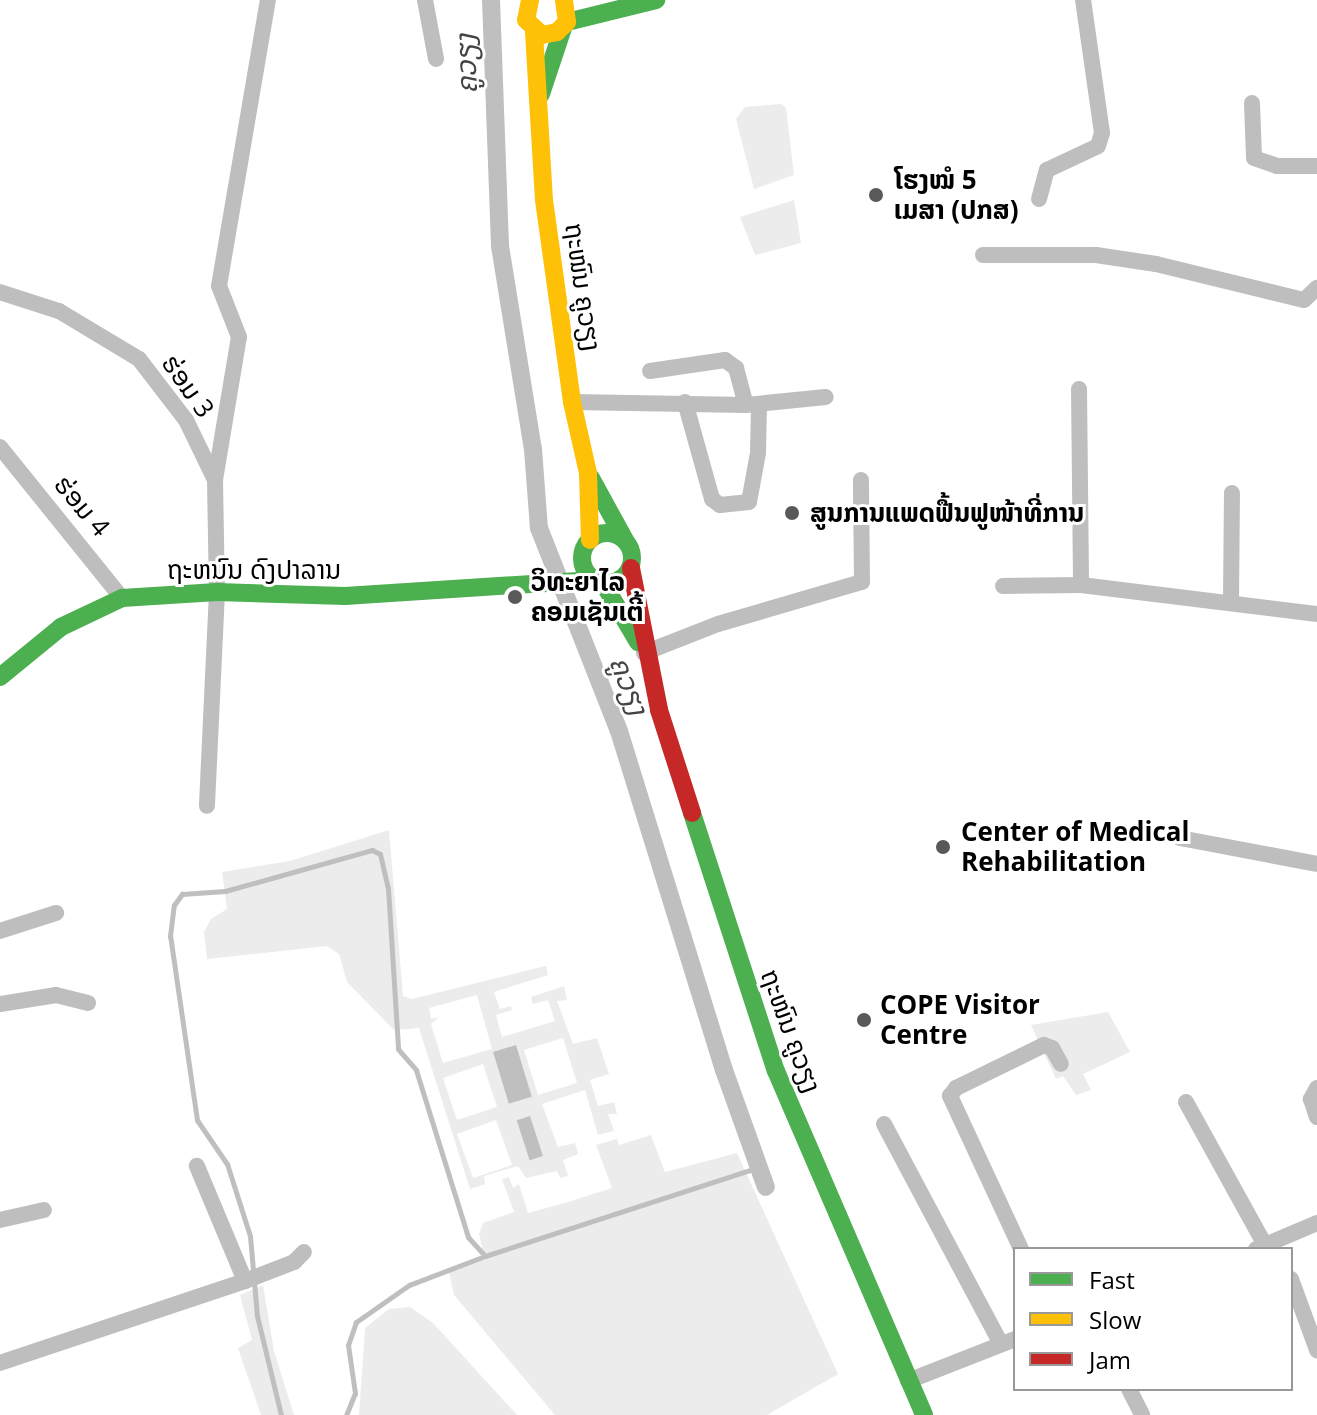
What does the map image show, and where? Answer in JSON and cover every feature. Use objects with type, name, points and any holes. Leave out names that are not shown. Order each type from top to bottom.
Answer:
[{"type":"street","points":[[215,480],[239,337],[219,286],[268,0]]},
{"type":"street","points":[[425,0],[436,59]]},
{"type":"street","name":"ຖະໜົນ ຄູວຽງ","points":[[530,0],[526,20],[534,32],[537,106],[572,402],[588,473],[587,566],[644,653]]},
{"type":"street","points":[[565,25],[564,0],[615,7]]},
{"type":"street","points":[[534,32],[549,35],[565,25],[615,7],[656,0]]},
{"type":"street","points":[[1039,199],[1047,170],[1098,146],[1102,133],[1083,0]]},
{"type":"street","name":"ຖະໜົນ ຄູວຽງ","points":[[537,106],[565,25]]},
{"type":"street","points":[[1252,103],[1254,158],[1277,166],[1317,166]]},
{"type":"street","points":[[983,255],[1096,255],[1156,264],[1304,300],[1317,288]]},
{"type":"street","name":"ຮ່ອມ 3","points":[[0,292],[59,311],[139,359],[186,420],[215,480],[217,592],[207,806]]},
{"type":"street","points":[[650,371],[725,360],[736,368],[753,405],[758,453],[749,502],[720,505],[712,499],[685,402]]},
{"type":"street","points":[[1079,389],[1081,585]]},
{"type":"street","points":[[572,402],[753,405],[826,397]]},
{"type":"street","name":"ຮ່ອມ 4","points":[[0,447],[122,598]]},
{"type":"street","name":"ຖະໜົນ ຄູວຽງ","points":[[588,473],[632,553],[631,568],[644,653],[715,895],[776,1071],[924,1415]]},
{"type":"street","points":[[644,653],[718,624],[862,582],[861,480]]},
{"type":"street","points":[[1231,602],[1232,493]]},
{"type":"street","name":"ຖະຫນົນ ດົງປາລານ","points":[[0,677],[61,627],[122,598],[217,592],[359,596],[532,581],[587,566],[610,533],[625,540]]},
{"type":"street","points":[[587,566],[622,579],[631,568]]},
{"type":"street","points":[[1003,586],[1081,585],[1317,614]]},
{"type":"street","points":[[1180,838],[1317,864]]},
{"type":"street","points":[[0,931],[56,913]]},
{"type":"street","points":[[0,1004],[56,995],[88,1003]]},
{"type":"street","points":[[1020,1247],[950,1096],[956,1088],[1044,1045],[1052,1048],[1061,1064]]},
{"type":"street","points":[[1317,1088],[1311,1099],[1317,1117]]},
{"type":"street","points":[[1186,1102],[1269,1246],[1317,1223]]},
{"type":"street","points":[[884,1124],[1008,1341],[908,1381]]},
{"type":"street","points":[[197,1166],[237,1284]]},
{"type":"street","points":[[0,1220],[44,1210]]},
{"type":"street","points":[[0,1363],[266,1274],[304,1252]]},
{"type":"street","points":[[1293,1284],[1317,1350]]},
{"type":"street","points":[[1130,1391],[1142,1415]]},
{"type":"shaded area","points":[[781,104],[786,108],[794,175],[754,189],[736,119],[745,107]]},
{"type":"shaded area","points":[[794,200],[801,243],[755,255],[740,217]]},
{"type":"shaded area","points":[[389,830],[403,996],[412,999],[546,966],[548,975],[494,992],[500,1009],[511,1006],[512,1010],[496,1015],[502,1037],[555,1021],[548,1000],[533,1004],[531,997],[564,986],[567,1000],[557,1001],[573,1044],[597,1038],[609,1074],[590,1080],[598,1106],[614,1102],[617,1114],[608,1114],[614,1131],[598,1135],[585,1090],[542,1104],[558,1147],[575,1143],[578,1154],[563,1160],[568,1176],[560,1178],[557,1171],[526,1178],[518,1166],[484,1176],[485,1184],[470,1189],[419,1028],[394,1030],[347,982],[339,954],[327,946],[207,959],[204,932],[211,919],[227,909],[222,872],[290,861]],"holes":[[[477,995],[492,1049],[443,1063],[431,1024],[439,1017],[431,1019],[429,1008]],[[563,1038],[577,1083],[538,1095],[524,1050]],[[483,1064],[497,1107],[457,1120],[443,1078]],[[496,1120],[512,1165],[473,1178],[457,1134]]]},
{"type":"shaded area","points":[[1108,1012],[1130,1052],[1083,1074],[1091,1090],[1076,1095],[1063,1076],[1056,1079],[1031,1025]]},
{"type":"shaded area","points":[[516,1045],[532,1097],[509,1104],[493,1052]]},
{"type":"shaded area","points":[[530,1116],[543,1156],[530,1160],[517,1120]]},
{"type":"shaded area","points":[[651,1135],[665,1172],[737,1153],[838,1374],[767,1415],[555,1415],[454,1295],[448,1268],[484,1256],[479,1234],[483,1223],[514,1212],[502,1179],[509,1177],[513,1188],[519,1184],[528,1213],[568,1202],[612,1188],[596,1145],[617,1139],[619,1145]]},
{"type":"shaded area","points":[[263,1285],[274,1351],[294,1415],[261,1415],[238,1348],[252,1340],[240,1295]]},
{"type":"shaded area","points":[[410,1307],[433,1323],[517,1415],[359,1415],[365,1328],[389,1309]]},
{"type":"waterway","name":"ຄູວຽງ","points":[[491,0],[500,246],[533,449],[539,528],[619,731],[724,1070],[766,1187]]},
{"type":"waterway","points":[[281,1415],[257,1316],[250,1236],[227,1164],[197,1120],[170,936],[174,905],[182,894],[225,891],[372,850],[380,854],[388,888],[398,1049],[416,1070],[468,1237],[485,1256],[409,1285],[356,1322],[348,1345],[355,1393],[346,1415]]},
{"type":"waterway","points":[[485,1256],[759,1167]]},
{"type":"traffic: fast","points":[[567,22],[656,0]]},
{"type":"traffic: fast","points":[[541,94],[563,28]]},
{"type":"traffic: fast","points":[[591,478],[625,540]]},
{"type":"traffic: fast","points":[[607,533],[625,540],[632,558],[625,576],[607,583],[589,576],[582,558],[589,540],[607,533]]},
{"type":"traffic: fast","points":[[0,677],[61,627],[122,598],[217,592],[345,596],[593,580]]},
{"type":"traffic: fast","points":[[603,583],[638,642]]},
{"type":"traffic: fast","points":[[692,813],[776,1071],[924,1415]]},
{"type":"traffic: slow","points":[[530,0],[526,20],[542,35],[557,32],[567,22],[564,0]]},
{"type":"traffic: slow","points":[[534,32],[544,200],[572,402],[588,473],[590,540]]},
{"type":"traffic: jam","points":[[631,568],[659,710],[692,813]]},
{"type":"place","name":"ໂຮງໝໍ 5 ເມສາ (ປກສ)","points":[[876,195]]},
{"type":"place","name":"ສູນການແພດຟື້ນຟູໜ້າທີ່ການ","points":[[792,513]]},
{"type":"place","name":"ວິທະຍາໄລ ຄອມເຊັນເຕີ້","points":[[515,597]]},
{"type":"place","name":"Center of Medical Rehabilitation","points":[[943,847]]},
{"type":"place","name":"COPE Visitor Centre","points":[[864,1020]]}]
